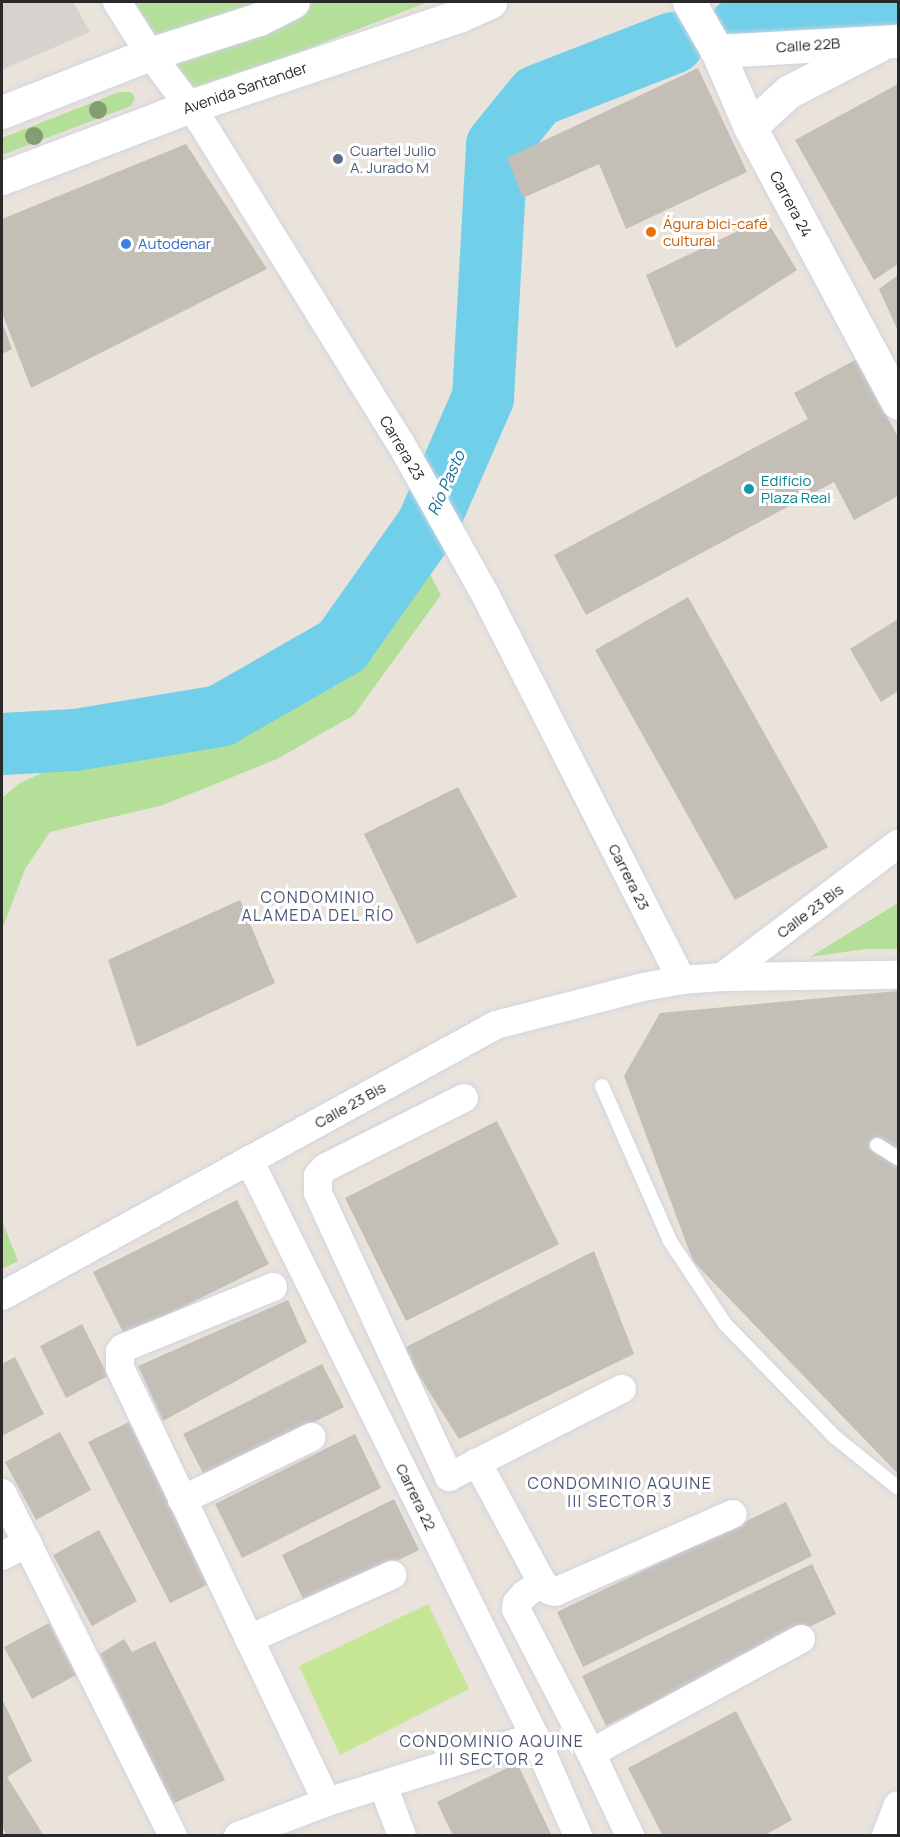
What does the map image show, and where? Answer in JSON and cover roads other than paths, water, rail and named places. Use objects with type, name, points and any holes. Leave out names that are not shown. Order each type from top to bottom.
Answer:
[{"type":"main road","points":[[2,112],[150,54],[259,19],[293,2]]},
{"type":"main road","name":"Avenida Santander","points":[[2,178],[191,106],[461,15],[490,2]]},
{"type":"main road","name":"Carrera 24","points":[[689,2],[714,46],[750,127],[898,403]]},
{"type":"main road","points":[[750,127],[788,92],[894,40]]},
{"type":"main road","name":"Calle 22B","points":[[714,46],[894,40]]},
{"type":"street","name":"Carrera 23","points":[[117,2],[150,54],[191,106],[400,442],[486,596],[682,980]]},
{"type":"street","name":"Calle 23 Bis","points":[[722,977],[898,844]]},
{"type":"street","name":"Calle 23 Bis","points":[[2,1296],[496,1025],[644,987],[682,980],[722,977],[898,975]]},
{"type":"street","points":[[449,1477],[318,1193],[318,1176],[325,1168],[464,1098]]},
{"type":"street","name":"Carrera 22","points":[[249,1160],[535,1737],[578,1836]]},
{"type":"street","points":[[273,1287],[123,1348],[120,1352],[120,1368],[327,1802]]},
{"type":"street","points":[[415,1494],[622,1389]]},
{"type":"street","points":[[182,1500],[312,1437]]},
{"type":"street","points":[[477,1462],[542,1582],[549,1590],[555,1592],[733,1514]]},
{"type":"street","points":[[2,1493],[173,1836]]},
{"type":"street","points":[[2,1556],[28,1543]]},
{"type":"street","points":[[249,1638],[392,1575]]},
{"type":"street","points":[[542,1582],[524,1595],[517,1603],[516,1609],[591,1753],[630,1836]]},
{"type":"street","points":[[591,1753],[801,1639]]},
{"type":"street","points":[[238,1836],[327,1802],[535,1737]]},
{"type":"street","points":[[383,1785],[402,1836]]},
{"type":"street","points":[[886,1836],[898,1805]]},
{"type":"lane","points":[[602,1086],[670,1240],[725,1324],[835,1437],[898,1488]]},
{"type":"lane","points":[[877,1145],[898,1158]]},
{"type":"waterway","name":"Río Pasto","points":[[739,28],[784,8],[875,2]]},
{"type":"waterway","name":"Río Pasto","points":[[2,744],[75,740],[220,716],[342,646],[427,526],[483,398],[497,145],[537,96],[673,43]]},
{"type":"place","name":"Cuartel Julio A. Jurado M","points":[[338,159]]},
{"type":"place","name":"Águra bici-café cultural","points":[[651,232]]},
{"type":"place","name":"Autodenar","points":[[126,244]]},
{"type":"place","name":"Edificio Plaza Real","points":[[749,489]]},
{"type":"district","name":"CONDOMINIO ALAMEDA DEL RÍO","points":[[318,906]]},
{"type":"district","name":"CONDOMINIO AQUINE III SECTOR 3","points":[[620,1492]]},
{"type":"district","name":"CONDOMINIO AQUINE III SECTOR 2","points":[[492,1750]]}]
